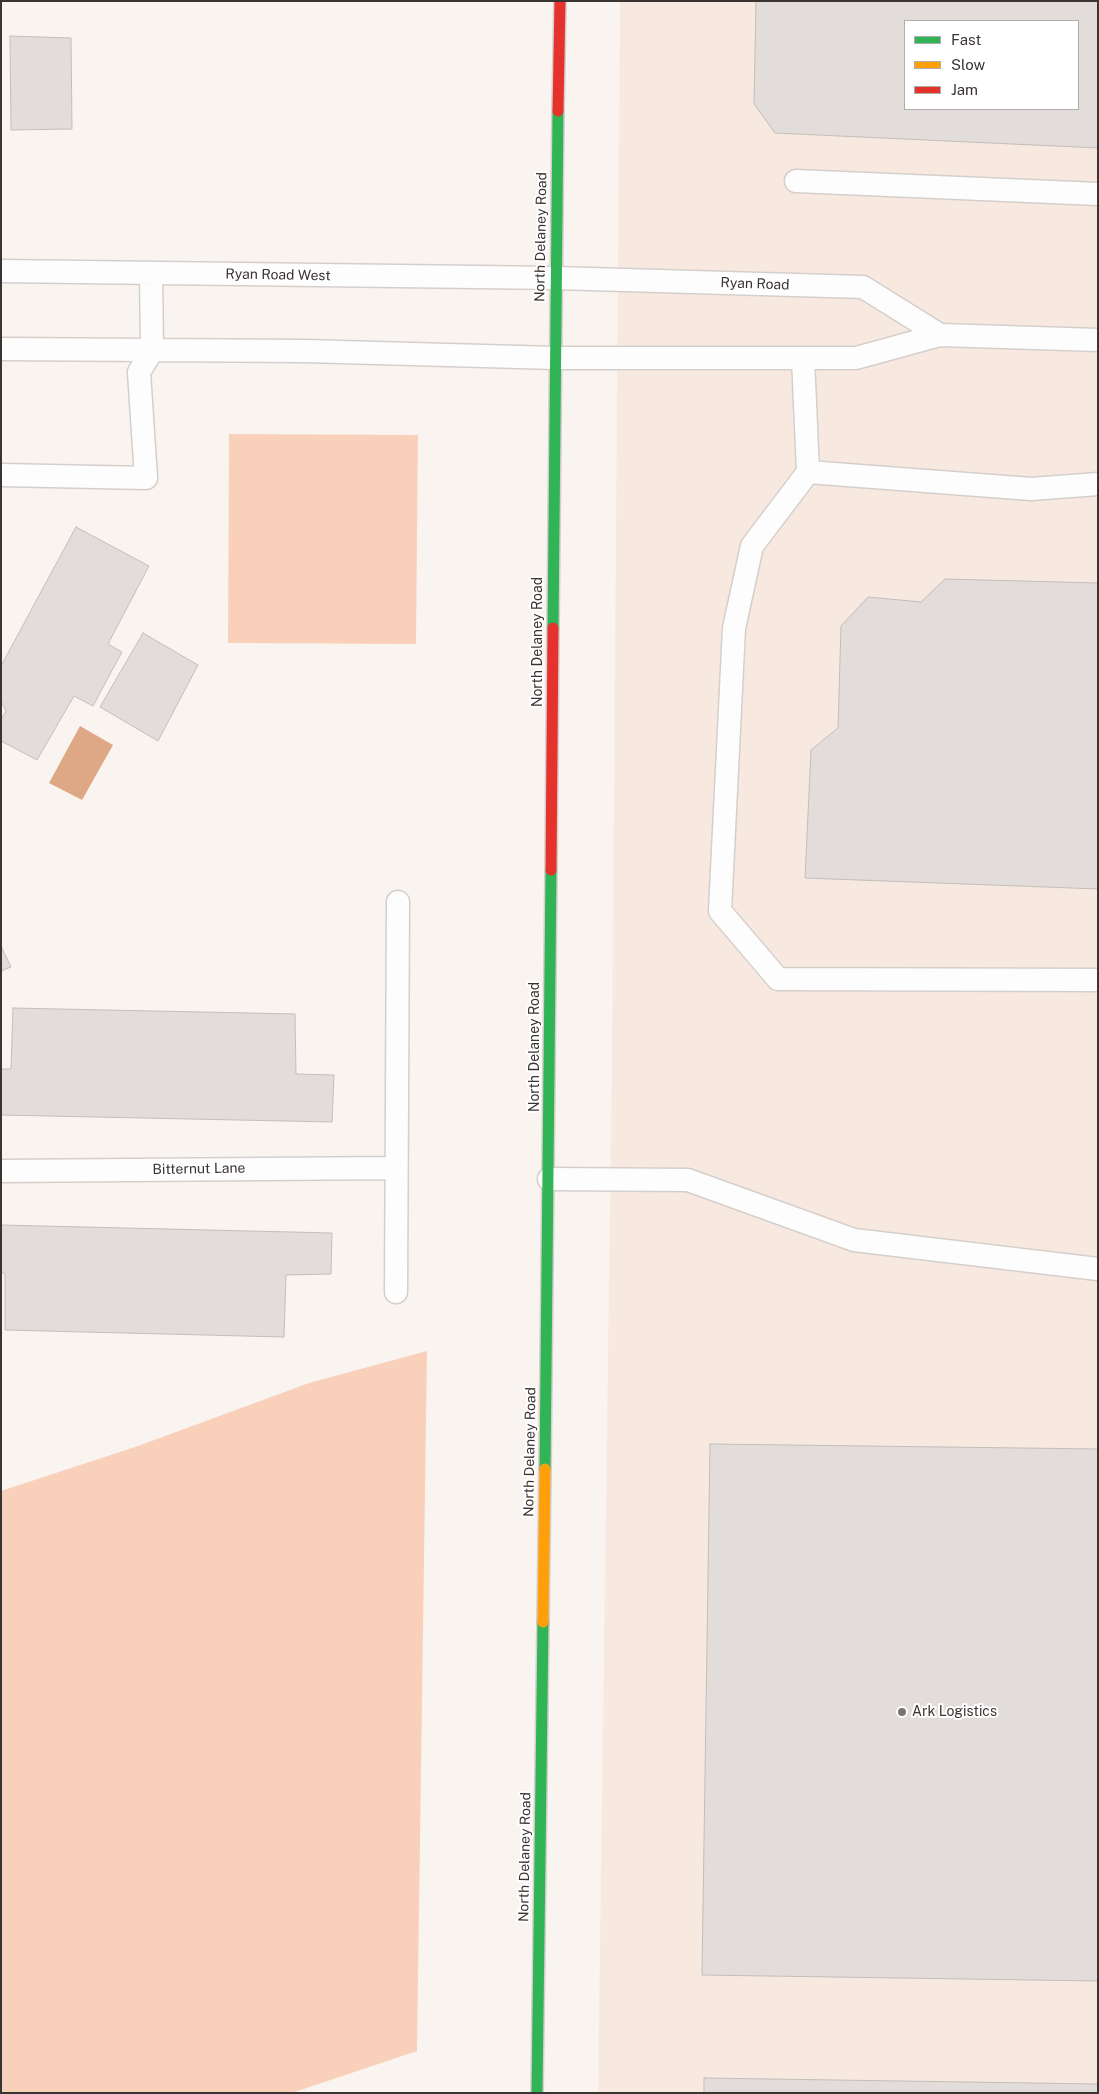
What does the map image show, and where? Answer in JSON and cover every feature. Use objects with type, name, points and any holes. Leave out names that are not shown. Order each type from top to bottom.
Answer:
[{"type":"street","name":"North Delaney Road","points":[[537,2093],[549,1180],[555,358],[560,1]]},
{"type":"lane","points":[[796,181],[1098,194]]},
{"type":"lane","name":"Ryan Road West","points":[[1,271],[556,278]]},
{"type":"lane","points":[[1,476],[146,478],[140,372],[152,351],[151,273]]},
{"type":"lane","name":"Ryan Road","points":[[556,278],[863,287],[940,335]]},
{"type":"lane","points":[[1,349],[305,351],[555,358],[856,358],[940,335],[1098,340]]},
{"type":"lane","points":[[803,358],[808,472],[752,546],[734,628],[720,911],[778,979],[1098,980]]},
{"type":"lane","points":[[808,472],[1031,489],[1098,484]]},
{"type":"lane","points":[[396,1292],[398,902]]},
{"type":"lane","name":"Bitternut Lane","points":[[1,1171],[396,1168]]},
{"type":"lane","points":[[549,1180],[688,1180],[854,1240],[1098,1269]]},
{"type":"shaded area","points":[[620,1],[1098,1],[1098,2093],[598,2093],[612,1060]]},
{"type":"shaded area","points":[[229,434],[418,435],[416,644],[228,643]]},
{"type":"shaded area","points":[[80,726],[113,745],[82,800],[49,783]]},
{"type":"shaded area","points":[[427,1351],[417,2051],[292,2093],[1,2093],[1,1491],[138,1446],[309,1383]]},
{"type":"building","points":[[756,1],[1098,1],[1098,148],[775,133],[754,104]]},
{"type":"building","points":[[10,36],[71,38],[72,129],[11,130]]},
{"type":"building","points":[[76,527],[149,566],[108,644],[122,652],[93,706],[74,696],[37,760],[1,741],[1,720],[6,711],[1,701],[1,666]]},
{"type":"building","points":[[945,579],[1098,583],[1098,889],[805,878],[811,750],[838,728],[841,626],[868,597],[921,602]]},
{"type":"building","points":[[143,633],[198,665],[158,741],[100,707]]},
{"type":"building","points":[[1,946],[11,967],[1,971]]},
{"type":"building","points":[[13,1008],[295,1014],[296,1074],[334,1075],[332,1122],[1,1115],[1,1069],[11,1069]]},
{"type":"building","points":[[1,1225],[332,1233],[331,1274],[286,1275],[284,1337],[5,1330],[5,1273],[1,1273]]},
{"type":"building","name":"Ark Logistics","points":[[710,1444],[1098,1449],[1098,1981],[702,1975]]},
{"type":"building","points":[[704,2078],[1098,2084],[1098,2093],[704,2093]]},
{"type":"traffic: fast","points":[[553,628],[558,111]]},
{"type":"traffic: fast","points":[[545,1469],[551,870]]},
{"type":"traffic: fast","points":[[537,2093],[543,1622]]},
{"type":"traffic: slow","points":[[543,1622],[545,1469]]},
{"type":"traffic: jam","points":[[558,111],[560,1]]},
{"type":"traffic: jam","points":[[551,870],[553,628]]},
{"type":"place","name":"Ark Logistics","points":[[902,1712]]}]
